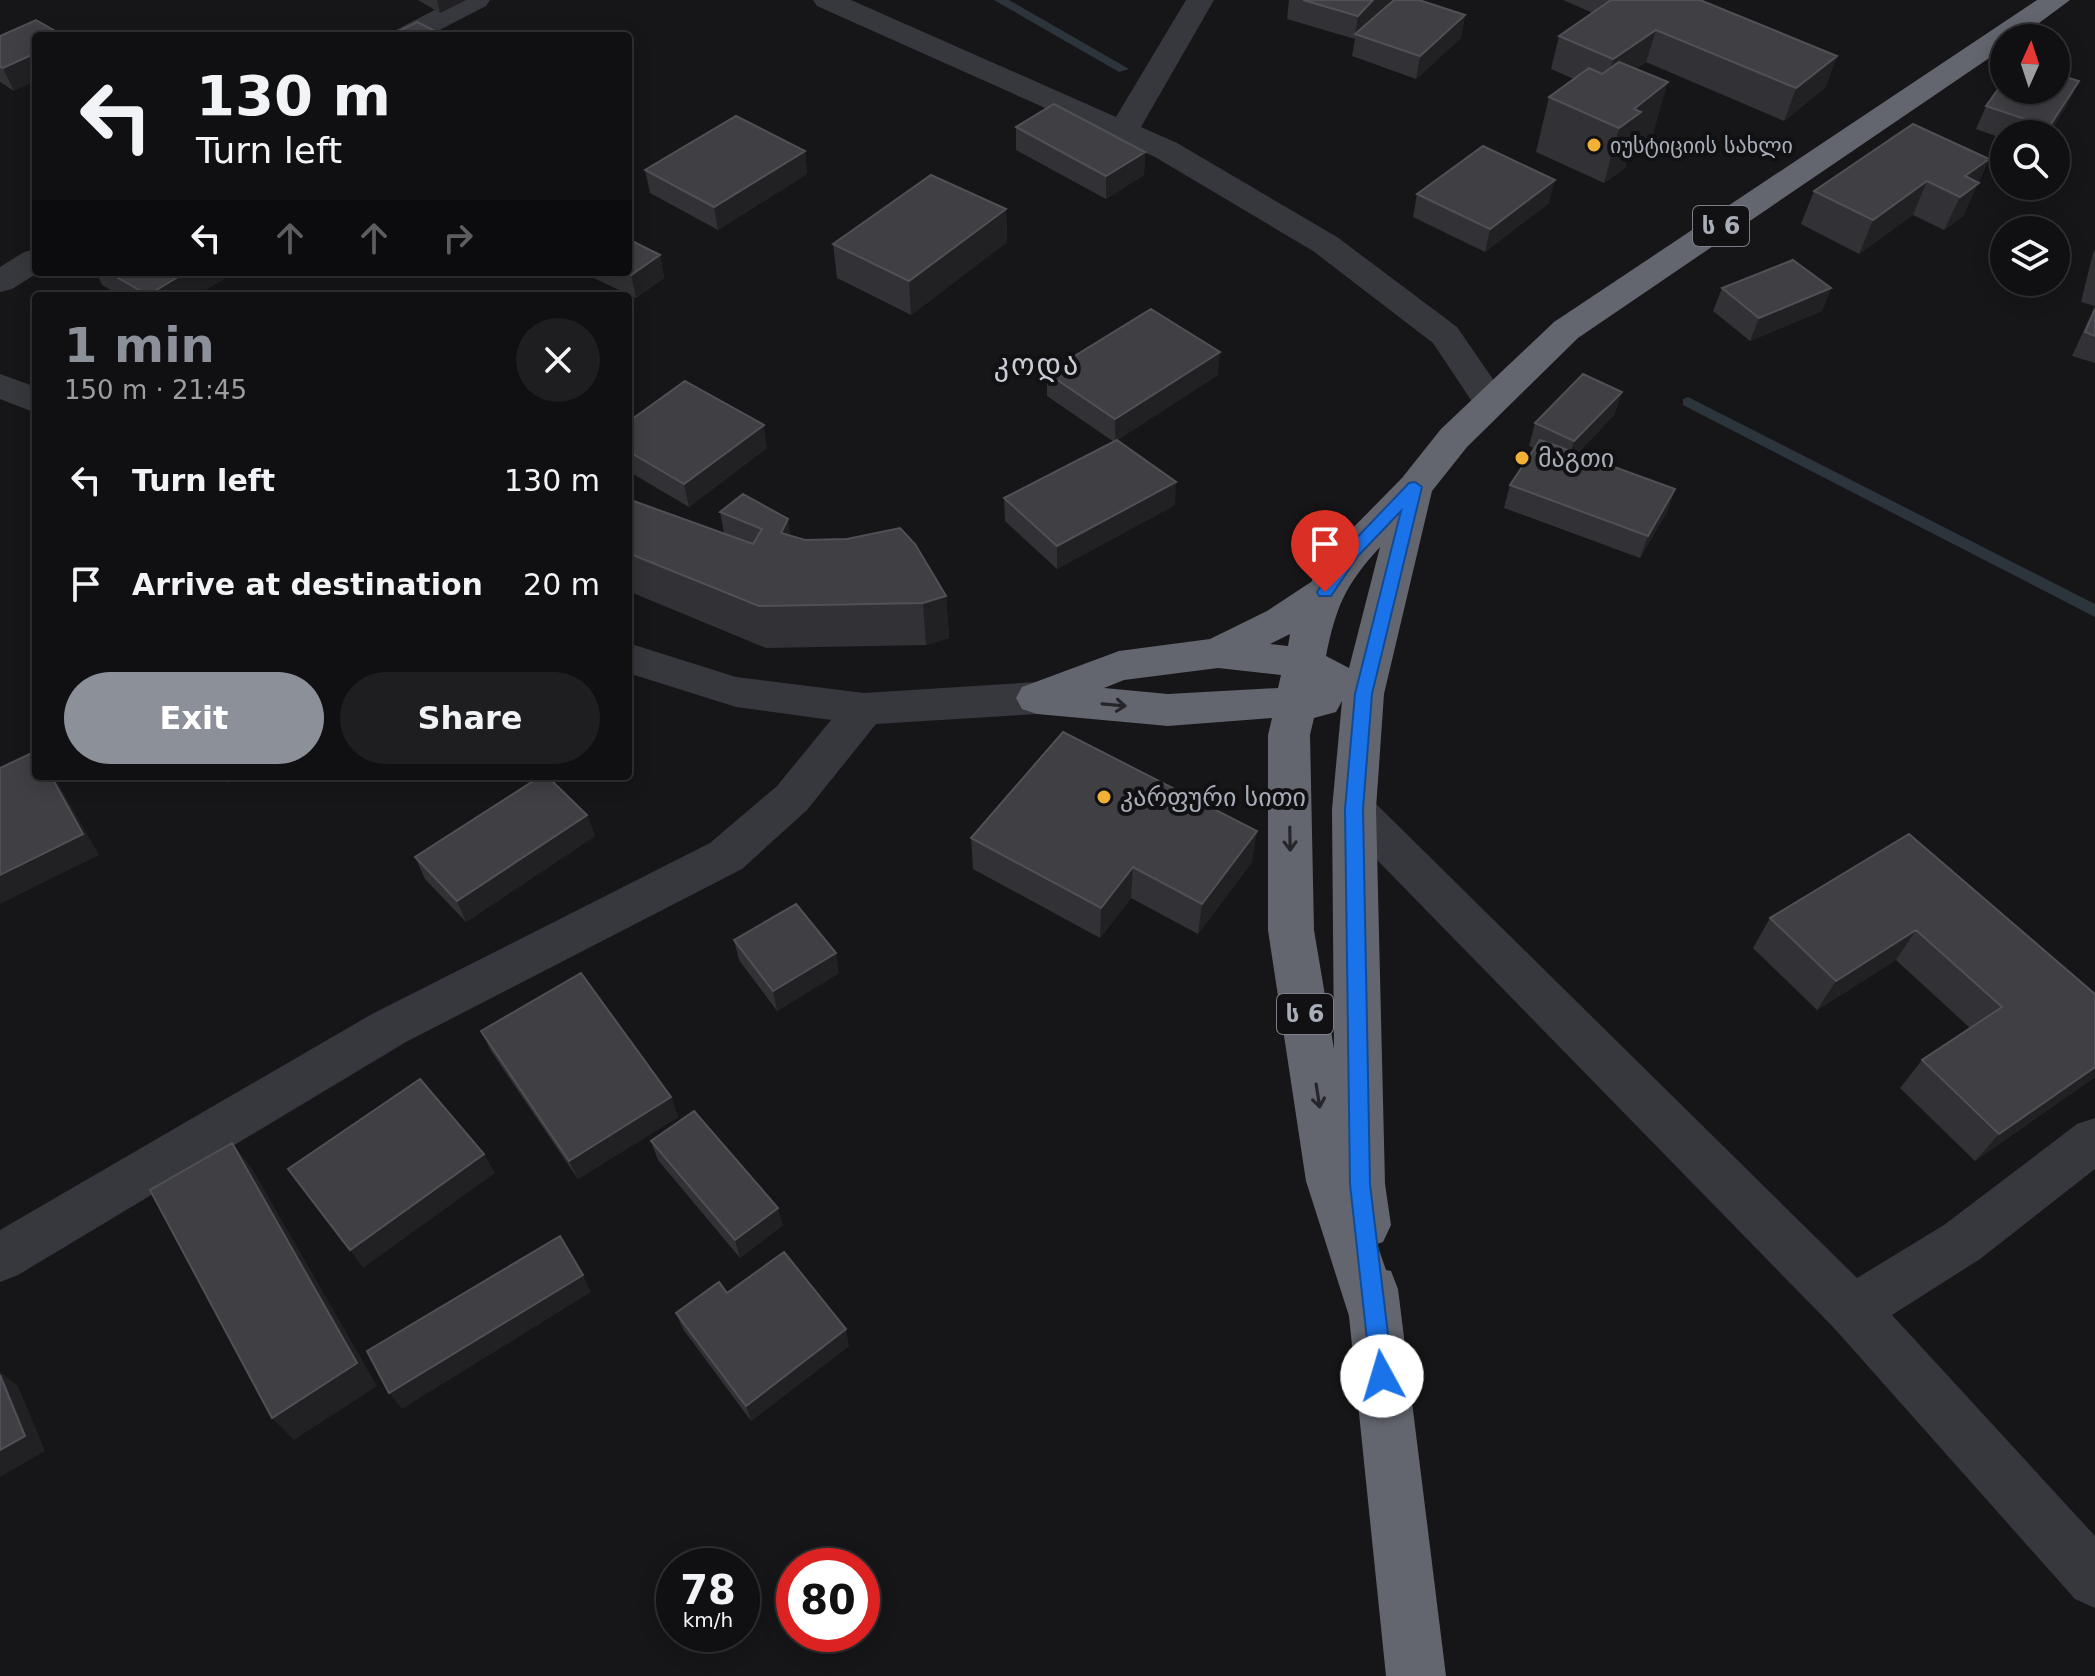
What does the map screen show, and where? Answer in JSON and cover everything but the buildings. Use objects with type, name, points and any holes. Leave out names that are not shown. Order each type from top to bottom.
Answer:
[{"type":"highway","name":"ს 6","points":[[1375,1316],[1331,1181],[1291,930],[1289,735],[1315,612],[1325,592],[1353,552],[1415,487],[1454,438],[1566,330],[2056,0]]},
{"type":"highway","name":"ს 6","points":[[1415,487],[1363,694],[1354,809],[1360,1184],[1416,1676]]},
{"type":"highway","points":[[1037,698],[1119,666],[1218,653],[1281,621],[1325,592]]},
{"type":"highway","points":[[1218,653],[1299,684],[1363,694]]},
{"type":"highway","points":[[1037,698],[1168,710],[1263,702],[1299,684]]},
{"type":"street","points":[[414,32],[476,0]]},
{"type":"street","points":[[827,0],[1166,150],[1325,244],[1445,335],[1490,401]]},
{"type":"street","points":[[1123,131],[1200,0]]},
{"type":"street","points":[[0,282],[32,262]]},
{"type":"street","points":[[0,386],[32,399]]},
{"type":"street","points":[[632,659],[736,692],[864,709],[1037,698]]},
{"type":"street","points":[[0,1258],[389,1028],[726,856],[792,798],[864,709]]},
{"type":"street","points":[[1354,809],[1853,1310],[2095,1579]]},
{"type":"street","points":[[1853,1310],[1962,1242],[2095,1140]]},
{"type":"waterway","points":[[1000,0],[1123,69]]},
{"type":"waterway","points":[[1688,402],[2095,611]]},
{"type":"place","name":"იუსტიციის სახლი","points":[[1594,145]]},
{"type":"place","name":"მაგთი","points":[[1522,458]]},
{"type":"place","name":"კარფური სითი","points":[[1104,797]]},
{"type":"district","name":"კოდა","points":[[1037,365]]},
{"type":"route","points":[[1325,592],[1353,552],[1415,487],[1363,694],[1354,809],[1360,1184],[1382,1376]]}]
